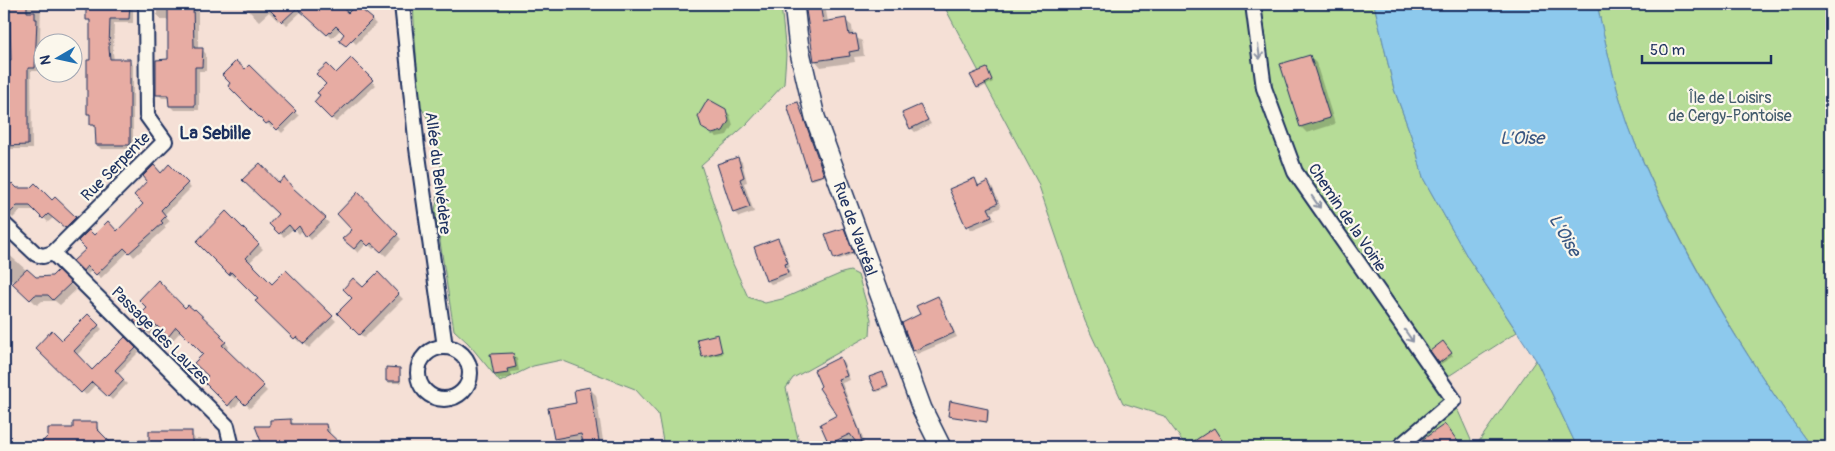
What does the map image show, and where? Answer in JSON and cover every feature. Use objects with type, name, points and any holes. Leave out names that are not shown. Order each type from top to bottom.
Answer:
[{"type":"street","name":"Rue Serpente","points":[[53,253],[165,140],[147,116],[146,4]]},
{"type":"street","name":"Allée du Belvédère","points":[[402,4],[417,148],[445,346]]},
{"type":"street","name":"Rue de Vauréal","points":[[794,4],[799,48],[815,117],[922,410],[941,447]]},
{"type":"street","name":"Chemin de la Voirie","points":[[1253,4],[1264,88],[1295,172],[1454,400],[1399,447]]},
{"type":"street","points":[[4,224],[36,254],[42,256],[53,253]]},
{"type":"street","name":"Passage des Lauzes","points":[[53,253],[227,426],[232,447]]},
{"type":"green space","points":[[413,4],[781,4],[786,55],[784,84],[747,124],[701,165],[733,264],[748,297],[765,303],[782,299],[842,273],[850,271],[858,275],[871,319],[870,335],[793,378],[786,388],[800,447],[664,447],[658,414],[635,389],[561,360],[533,366],[500,382],[468,343],[454,330],[435,210],[442,177],[436,132],[419,104]]},
{"type":"green space","points":[[943,4],[1374,4],[1394,89],[1416,149],[1423,178],[1468,258],[1517,332],[1444,379],[1474,447],[1187,447],[1164,416],[1123,403],[1085,321],[1038,183]]},
{"type":"green space","name":"Île de Loisirs de Cergy-Pontoise","points":[[1597,4],[1831,4],[1831,447],[1811,447],[1737,338],[1672,222],[1635,143],[1623,109]]},
{"type":"green space","points":[[1536,360],[1577,447],[1475,447]]},
{"type":"water","name":"L’Oise","points":[[1374,4],[1597,4],[1623,109],[1635,143],[1653,183],[1714,300],[1761,375],[1811,447],[1577,447],[1536,360],[1468,258],[1423,178],[1416,149],[1394,89]]},
{"type":"building","points":[[4,4],[27,4],[27,12],[35,12],[35,19],[37,19],[36,32],[32,32],[32,68],[28,68],[28,145],[4,146],[4,60],[11,60],[10,20],[4,20]]},
{"type":"building","points":[[86,4],[130,4],[129,19],[110,19],[109,48],[110,59],[130,59],[130,145],[96,145],[95,125],[90,125],[90,114],[87,114],[87,60],[90,60],[90,20],[86,20]]},
{"type":"building","points":[[168,4],[193,4],[194,48],[203,48],[202,67],[195,67],[195,106],[169,106],[168,95],[156,95],[156,60],[168,59]]},
{"type":"building","points":[[264,4],[338,4],[348,13],[356,5],[373,19],[346,46],[339,41],[344,34],[336,26],[327,35],[297,8],[282,22]]},
{"type":"building","points":[[805,4],[820,4],[823,22],[846,18],[849,35],[856,34],[859,50],[849,52],[850,56],[814,61]]},
{"type":"building","points":[[1310,55],[1330,118],[1300,127],[1280,64]]},
{"type":"building","points":[[351,58],[373,80],[331,119],[314,102],[320,95],[317,93],[326,84],[316,74],[327,64],[336,73]]},
{"type":"building","points":[[236,61],[245,69],[249,65],[296,111],[277,130],[269,122],[266,124],[228,86],[230,83],[222,75]]},
{"type":"building","points":[[987,68],[992,80],[977,88],[970,75]]},
{"type":"building","points":[[708,99],[726,109],[729,121],[723,131],[712,134],[702,128],[698,116]]},
{"type":"building","points":[[798,102],[824,175],[810,179],[787,105]]},
{"type":"building","points":[[920,105],[928,120],[910,129],[902,113]]},
{"type":"building","points":[[738,157],[744,177],[740,179],[750,207],[733,213],[717,164]]},
{"type":"building","points":[[260,163],[279,183],[284,177],[293,188],[326,218],[306,237],[299,226],[294,231],[289,225],[279,234],[269,224],[278,214],[242,180]]},
{"type":"building","points":[[169,164],[188,183],[161,210],[166,216],[161,221],[163,223],[129,253],[124,248],[96,275],[87,266],[83,271],[73,261],[86,249],[78,241],[89,230],[94,235],[108,221],[117,231],[143,204],[134,195],[147,181],[143,176],[154,165],[161,173]]},
{"type":"building","points":[[975,178],[978,186],[988,181],[998,203],[988,208],[992,216],[966,227],[949,189]]},
{"type":"building","points":[[12,183],[17,188],[30,188],[35,183],[52,200],[55,197],[76,217],[65,228],[48,214],[43,219],[30,206],[17,206],[7,216],[4,215],[4,191]]},
{"type":"building","points":[[358,192],[398,234],[381,252],[371,243],[368,246],[362,240],[354,249],[342,239],[352,230],[337,214]]},
{"type":"building","points":[[226,211],[259,244],[246,258],[272,284],[286,270],[333,316],[304,344],[296,337],[294,339],[255,301],[258,299],[231,272],[229,275],[196,242]]},
{"type":"building","points":[[844,228],[853,252],[834,259],[825,234]]},
{"type":"building","points":[[778,238],[788,263],[785,264],[788,273],[766,281],[754,247]]},
{"type":"building","points":[[27,269],[36,277],[52,276],[58,270],[71,283],[53,300],[48,295],[35,295],[30,300],[12,283]]},
{"type":"building","points":[[378,272],[399,294],[359,335],[337,313],[352,298],[343,289],[353,278],[363,287]]},
{"type":"building","points":[[158,280],[185,308],[188,305],[195,309],[222,335],[220,336],[226,342],[222,345],[264,386],[245,405],[236,396],[228,406],[203,381],[208,376],[194,363],[203,354],[176,327],[168,337],[154,323],[145,332],[134,321],[147,308],[139,300]]},
{"type":"building","points":[[938,296],[954,333],[913,351],[902,323],[920,314],[916,306]]},
{"type":"building","points":[[88,314],[99,325],[74,351],[92,370],[125,337],[136,348],[115,370],[124,380],[108,397],[92,382],[81,393],[35,348],[52,330],[62,340]]},
{"type":"building","points":[[718,334],[722,352],[702,357],[697,339]]},
{"type":"building","points":[[1443,341],[1452,353],[1439,363],[1430,351]]},
{"type":"building","points":[[513,353],[516,367],[507,369],[508,373],[494,375],[490,354]]},
{"type":"building","points":[[840,357],[847,376],[838,379],[859,430],[862,443],[858,445],[850,434],[829,444],[820,424],[837,415],[819,388],[821,386],[814,370]]},
{"type":"building","points":[[386,367],[400,368],[400,381],[386,381]]},
{"type":"building","points":[[883,372],[888,386],[875,391],[869,377]]},
{"type":"building","points":[[590,387],[600,447],[584,447],[581,434],[554,439],[548,408],[576,403],[574,390]]},
{"type":"building","points":[[950,401],[988,409],[987,422],[948,416]]},
{"type":"building","points":[[291,419],[291,424],[326,424],[327,431],[344,447],[274,447],[273,444],[262,444],[255,426],[270,426],[270,420]]},
{"type":"building","points":[[73,422],[97,422],[97,429],[115,447],[37,447],[48,436],[48,428],[73,428]]},
{"type":"building","points":[[1445,424],[1462,447],[1412,447],[1413,446]]},
{"type":"building","points":[[1214,428],[1223,442],[1215,447],[1185,447]]},
{"type":"building","points":[[149,431],[192,431],[192,447],[149,447]]},
{"type":"district","name":"La Sebille","points":[[215,133]]},
{"type":"water label","name":"L'Oise","points":[[1565,235]]}]
